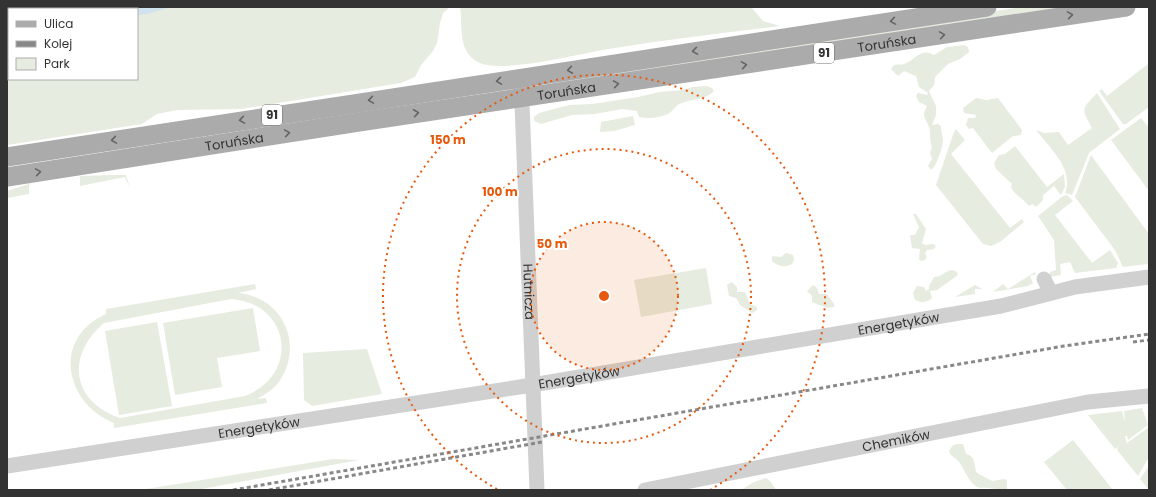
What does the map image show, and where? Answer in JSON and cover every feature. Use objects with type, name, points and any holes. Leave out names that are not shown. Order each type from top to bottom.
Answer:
[{"type":"main road","name":"Toruńska","points":[[7,157],[162,132],[987,7]]},
{"type":"main road","name":"Toruńska","points":[[7,177],[359,122],[522,99],[1126,7]]},
{"type":"main road","points":[[162,132],[166,152]]},
{"type":"street","name":"Hutnicza","points":[[538,75],[525,86],[522,99],[532,385],[538,490]]},
{"type":"street","name":"Energetyków","points":[[7,466],[532,385],[1001,306],[1047,286],[1075,287],[1149,277]]},
{"type":"street","name":"Chemików","points":[[645,490],[1088,402],[1149,396]]},
{"type":"green space","points":[[7,7],[450,7],[443,13],[437,43],[433,51],[421,65],[415,77],[401,83],[241,109],[177,110],[157,114],[142,124],[7,145]]},
{"type":"green space","points":[[460,7],[751,7],[763,21],[780,26],[602,50],[526,64],[492,66],[480,63],[473,59],[464,46],[462,39]]},
{"type":"green space","points":[[1021,7],[1087,7],[534,87],[673,62]]},
{"type":"green space","points":[[964,45],[968,47],[969,52],[960,59],[948,64],[935,77],[934,85],[929,91],[936,106],[936,115],[932,125],[938,124],[941,126],[943,139],[939,156],[931,170],[928,166],[932,159],[930,153],[932,147],[929,127],[924,117],[927,106],[919,102],[916,96],[918,93],[927,95],[928,93],[919,87],[916,76],[904,71],[898,76],[891,69],[894,65],[908,62],[921,54],[929,53],[934,55],[947,47]]},
{"type":"green space","points":[[1148,64],[1149,107],[1126,124],[1123,124],[1099,91],[1102,89],[1107,96]]},
{"type":"green space","points":[[706,86],[712,88],[714,91],[702,98],[683,102],[670,113],[659,117],[639,117],[637,111],[622,109],[595,114],[572,115],[541,124],[534,121],[534,117],[539,113],[569,105],[592,104],[638,97],[659,92]]},
{"type":"green space","points":[[1097,93],[1120,129],[1089,153],[1072,195],[1065,193],[1067,176],[1064,167],[1054,151],[1036,130],[1044,133],[1059,132],[1068,145],[1092,128],[1084,109]]},
{"type":"green space","points":[[976,98],[986,100],[998,98],[1022,130],[1021,135],[1013,136],[992,153],[973,128],[969,129],[966,125],[968,118],[975,118],[976,115],[964,113],[963,108]]},
{"type":"green space","points":[[633,116],[635,125],[614,131],[600,132],[601,122]]},
{"type":"green space","points":[[1141,118],[1149,128],[1149,191],[1111,140]]},
{"type":"green space","points":[[956,129],[965,140],[951,154],[1010,228],[1022,219],[1024,222],[1000,242],[991,246],[983,244],[936,185]]},
{"type":"green space","points":[[1015,146],[1047,187],[1064,174],[1065,187],[1061,195],[1054,186],[1043,195],[1043,200],[1036,207],[1032,204],[1029,206],[1014,192],[1011,187],[1012,184],[996,169],[994,163],[999,155],[1005,154]]},
{"type":"green space","points":[[1091,155],[1149,234],[1148,264],[1123,267],[1115,250],[1075,197]]},
{"type":"green space","points":[[126,175],[130,188],[125,177],[80,186],[80,176]]},
{"type":"green space","points":[[32,183],[29,185],[29,194],[7,198],[7,191]]},
{"type":"green space","points":[[1067,195],[1073,201],[1055,215],[1092,263],[1110,250],[1118,263],[1116,268],[1075,273],[1070,262],[1060,264],[1061,275],[1050,277],[1050,272],[1056,270],[1054,240],[1038,216],[1063,196]]},
{"type":"green space","points":[[913,214],[916,214],[926,229],[922,243],[925,245],[933,244],[936,246],[934,249],[927,250],[925,253],[927,257],[925,260],[921,261],[919,259],[920,249],[912,248],[910,235],[915,235],[919,227]]},
{"type":"green space","points":[[786,253],[793,255],[794,260],[792,264],[781,266],[772,261],[772,256],[781,257]]},
{"type":"green space","points":[[706,268],[712,304],[641,317],[634,280]]},
{"type":"green space","points":[[952,270],[957,272],[958,275],[937,290],[930,291],[932,298],[930,300],[919,302],[915,300],[913,293],[917,286],[924,287],[926,291],[929,289],[934,277],[940,276]]},
{"type":"green space","points":[[1035,272],[1036,274],[1030,276],[1033,283],[1028,286],[993,292],[1003,284],[1008,289]]},
{"type":"green space","points":[[732,282],[737,287],[737,292],[745,292],[750,304],[757,307],[757,310],[752,313],[740,305],[736,298],[729,296],[727,285]]},
{"type":"green space","points":[[255,284],[256,289],[238,293],[253,296],[267,303],[277,313],[285,325],[289,338],[290,353],[287,367],[277,385],[257,399],[266,398],[267,403],[114,428],[114,423],[97,414],[84,401],[75,386],[71,370],[72,354],[77,338],[89,325],[106,314],[106,309]],"holes":[[[231,299],[251,303],[266,313],[276,326],[281,341],[281,357],[275,372],[263,386],[245,396],[120,418],[104,410],[91,400],[83,389],[79,376],[79,363],[84,349],[92,336],[104,323]]]},
{"type":"green space","points":[[813,285],[817,288],[819,294],[827,294],[834,304],[834,307],[827,308],[812,302],[812,296],[807,291]]},
{"type":"green space","points":[[975,285],[982,289],[975,289],[975,294],[955,297]]},
{"type":"green space","points":[[253,308],[260,351],[217,358],[222,387],[175,395],[163,323]]},
{"type":"green space","points":[[157,322],[172,406],[119,415],[105,331]]},
{"type":"green space","points":[[367,349],[382,394],[312,406],[304,400],[303,353]]},
{"type":"green space","points":[[1142,408],[1148,425],[1128,440],[1127,436],[1125,436],[1127,443],[1149,427],[1149,457],[1138,476],[1117,450],[1118,447],[1115,449],[1088,415],[1122,411],[1125,422],[1124,411]]},
{"type":"green space","points":[[1073,440],[1113,490],[1067,490],[1044,462]]},
{"type":"green space","points":[[963,444],[966,454],[972,457],[977,473],[992,481],[1007,480],[1007,490],[980,488],[973,484],[960,463],[951,455],[949,451],[953,445]]},
{"type":"green space","points":[[333,459],[359,460],[196,490],[140,490]]},
{"type":"green space","points":[[1149,466],[1149,490],[1140,479]]},
{"type":"green space","points":[[766,478],[771,482],[776,490],[741,490],[754,482]]},
{"type":"water","points":[[7,7],[171,7],[147,14],[138,15],[138,8],[8,8],[7,47]]},
{"type":"railway","points":[[233,490],[1064,346],[1149,334]]},
{"type":"railway","points":[[1133,342],[1149,340]]},
{"type":"railway","points":[[269,490],[542,442]]}]
